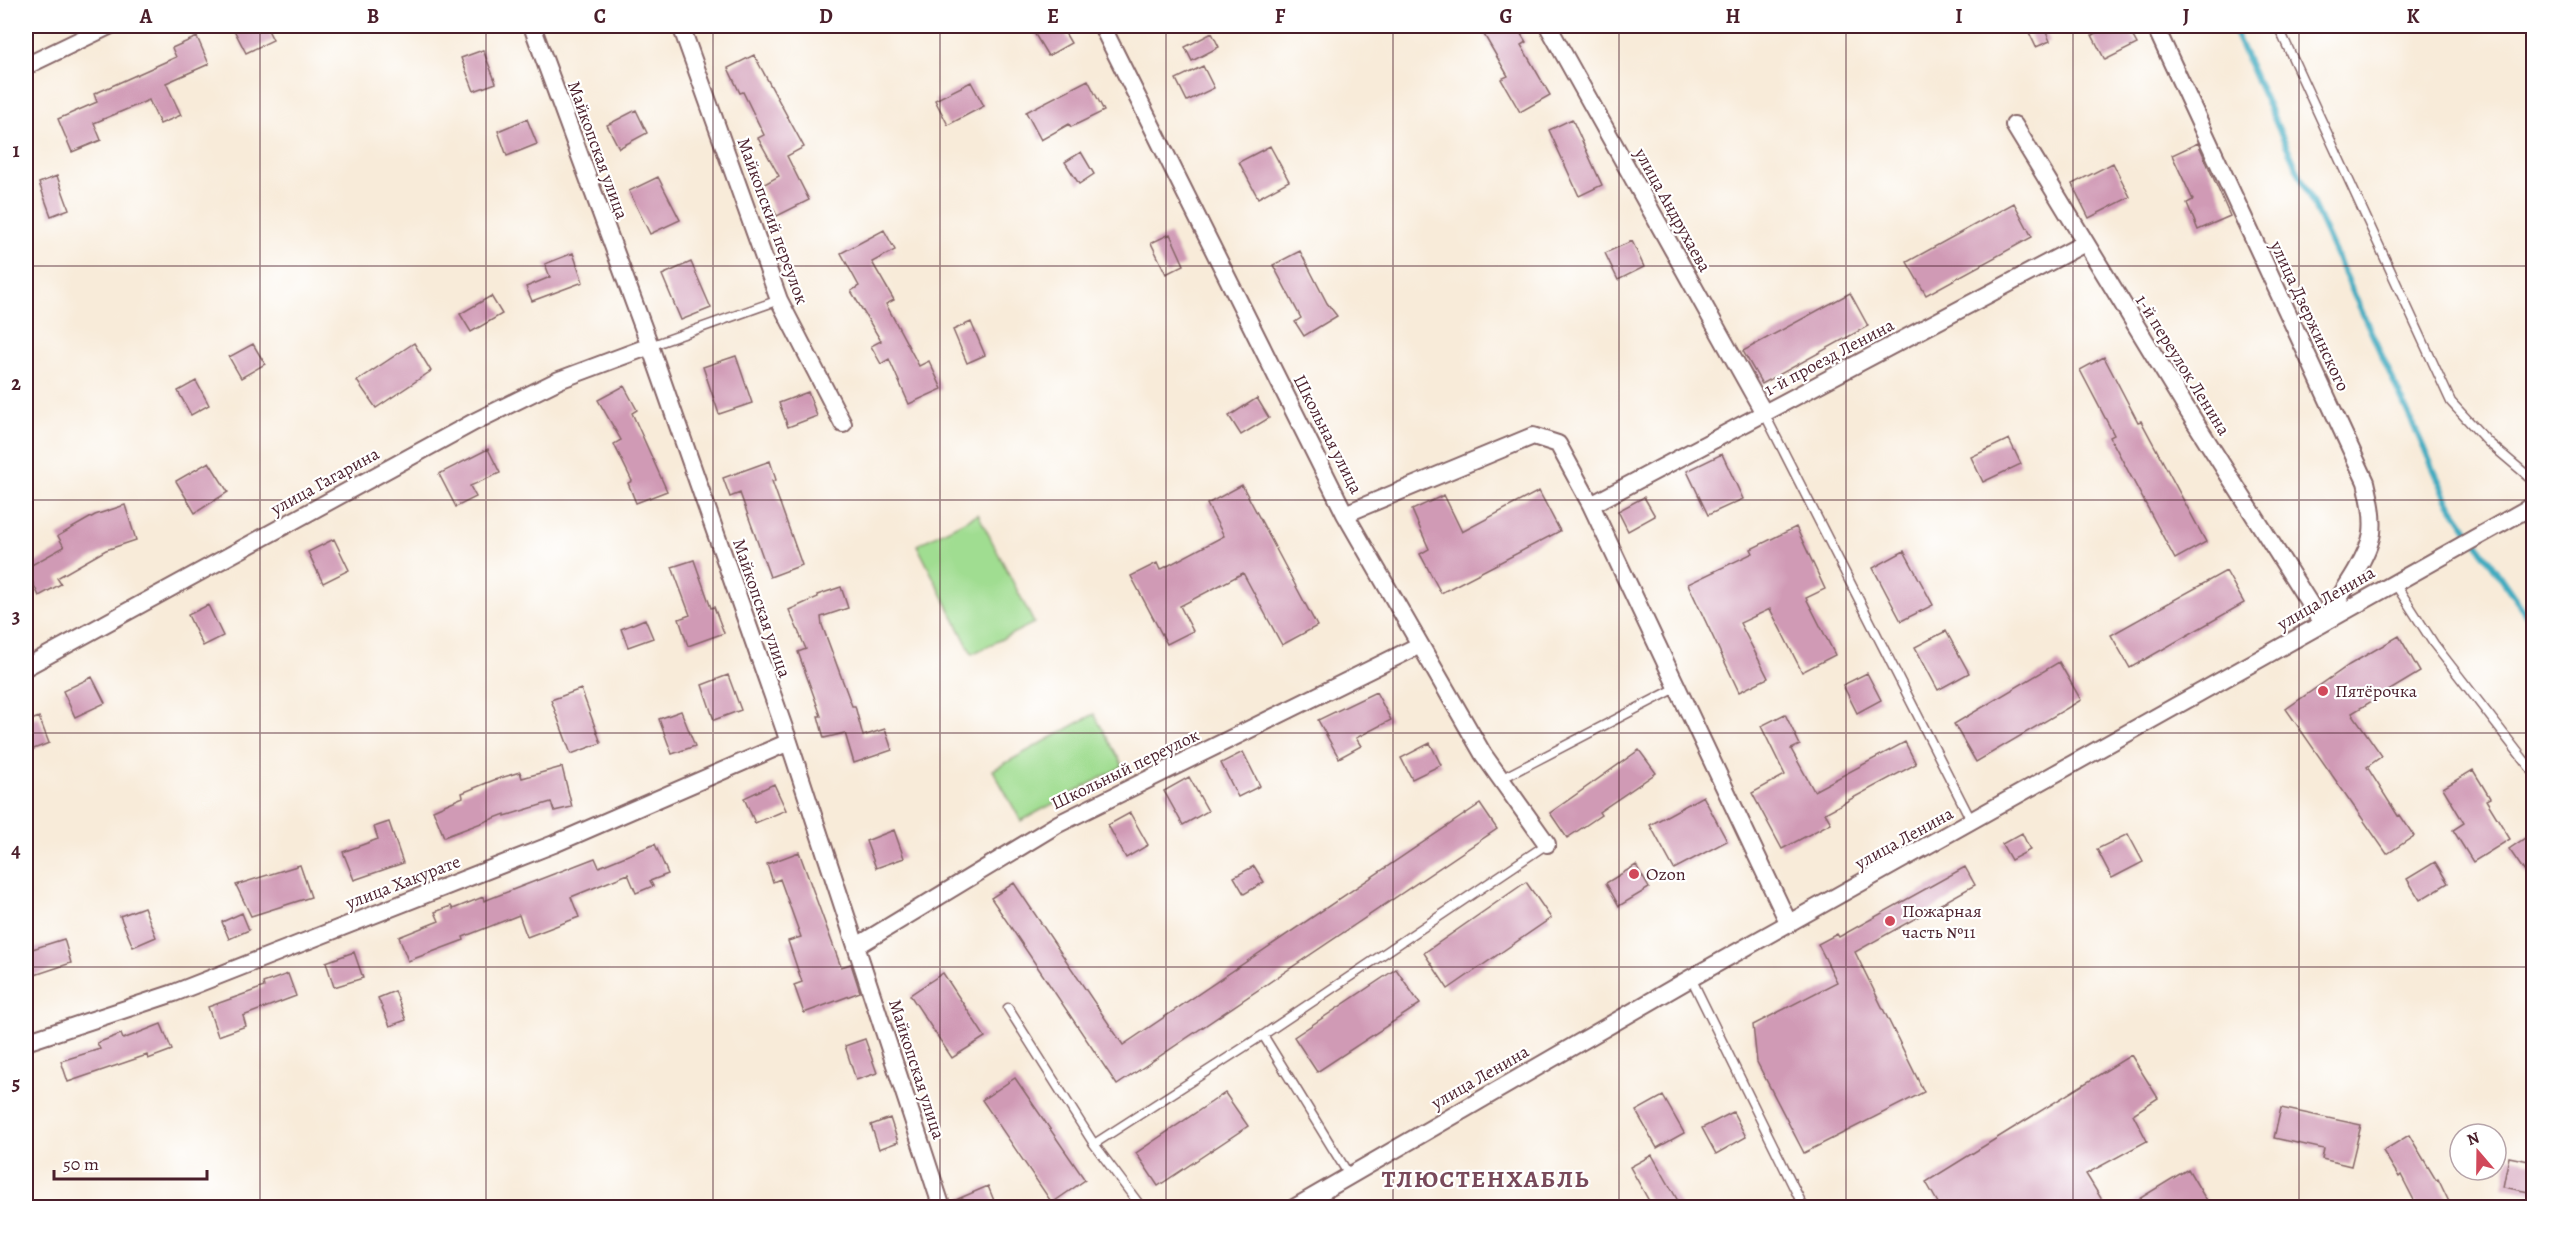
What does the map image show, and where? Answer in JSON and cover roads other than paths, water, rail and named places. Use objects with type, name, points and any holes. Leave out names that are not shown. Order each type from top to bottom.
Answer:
[{"type":"street","points":[[26,66],[109,26]]},
{"type":"street","name":"Майкопская улица","points":[[532,26],[650,346],[789,742],[942,1208]]},
{"type":"street","name":"Майкопский переулок","points":[[681,26],[779,300],[843,424]]},
{"type":"street","name":"Школьная улица","points":[[1102,26],[1346,514],[1499,780],[1547,844]]},
{"type":"street","name":"улица Андрухаева","points":[[1548,26],[1764,413]]},
{"type":"street","name":"улица Дзержинского","points":[[2156,26],[2366,482],[2371,504],[2372,534],[2358,566],[2322,623]]},
{"type":"street","name":"1-й переулок Ленина","points":[[2014,125],[2322,623]]},
{"type":"street","name":"1-й проезд Ленина","points":[[1591,505],[2085,243]]},
{"type":"street","name":"улица Гагарина","points":[[26,667],[474,422],[559,380],[650,346]]},
{"type":"street","points":[[1346,514],[1533,436],[1558,444],[1591,505],[1789,924]]},
{"type":"street","name":"улица Ленина","points":[[1298,1207],[1349,1175],[1691,978],[2534,505]]},
{"type":"street","name":"Школьный переулок","points":[[857,946],[1058,824],[1420,645]]},
{"type":"street","name":"улица Хакурате","points":[[26,1042],[174,993],[554,844],[789,742]]},
{"type":"lane","points":[[2278,26],[2451,402],[2488,442],[2534,481]]},
{"type":"lane","points":[[650,346],[779,300]]},
{"type":"lane","points":[[1764,413],[1972,822]]},
{"type":"lane","points":[[2394,582],[2434,644],[2534,773]]},
{"type":"lane","points":[[1499,780],[1678,687]]},
{"type":"lane","points":[[1094,1144],[1263,1035],[1547,844]]},
{"type":"lane","points":[[1691,978],[1804,1208]]},
{"type":"lane","points":[[1008,1008],[1094,1144],[1142,1208]]},
{"type":"lane","points":[[1263,1035],[1349,1175]]},
{"type":"waterway","points":[[2232,26],[2448,501],[2534,626]]},
{"type":"place","name":"Пятёрочка","points":[[2323,691]]},
{"type":"place","name":"Ozon","points":[[1634,874]]},
{"type":"place","name":"Пожарная часть №11","points":[[1890,921]]},
{"type":"district","name":"ТЛЮСТЕНХАБЛЬ","points":[[1486,1179]]}]
